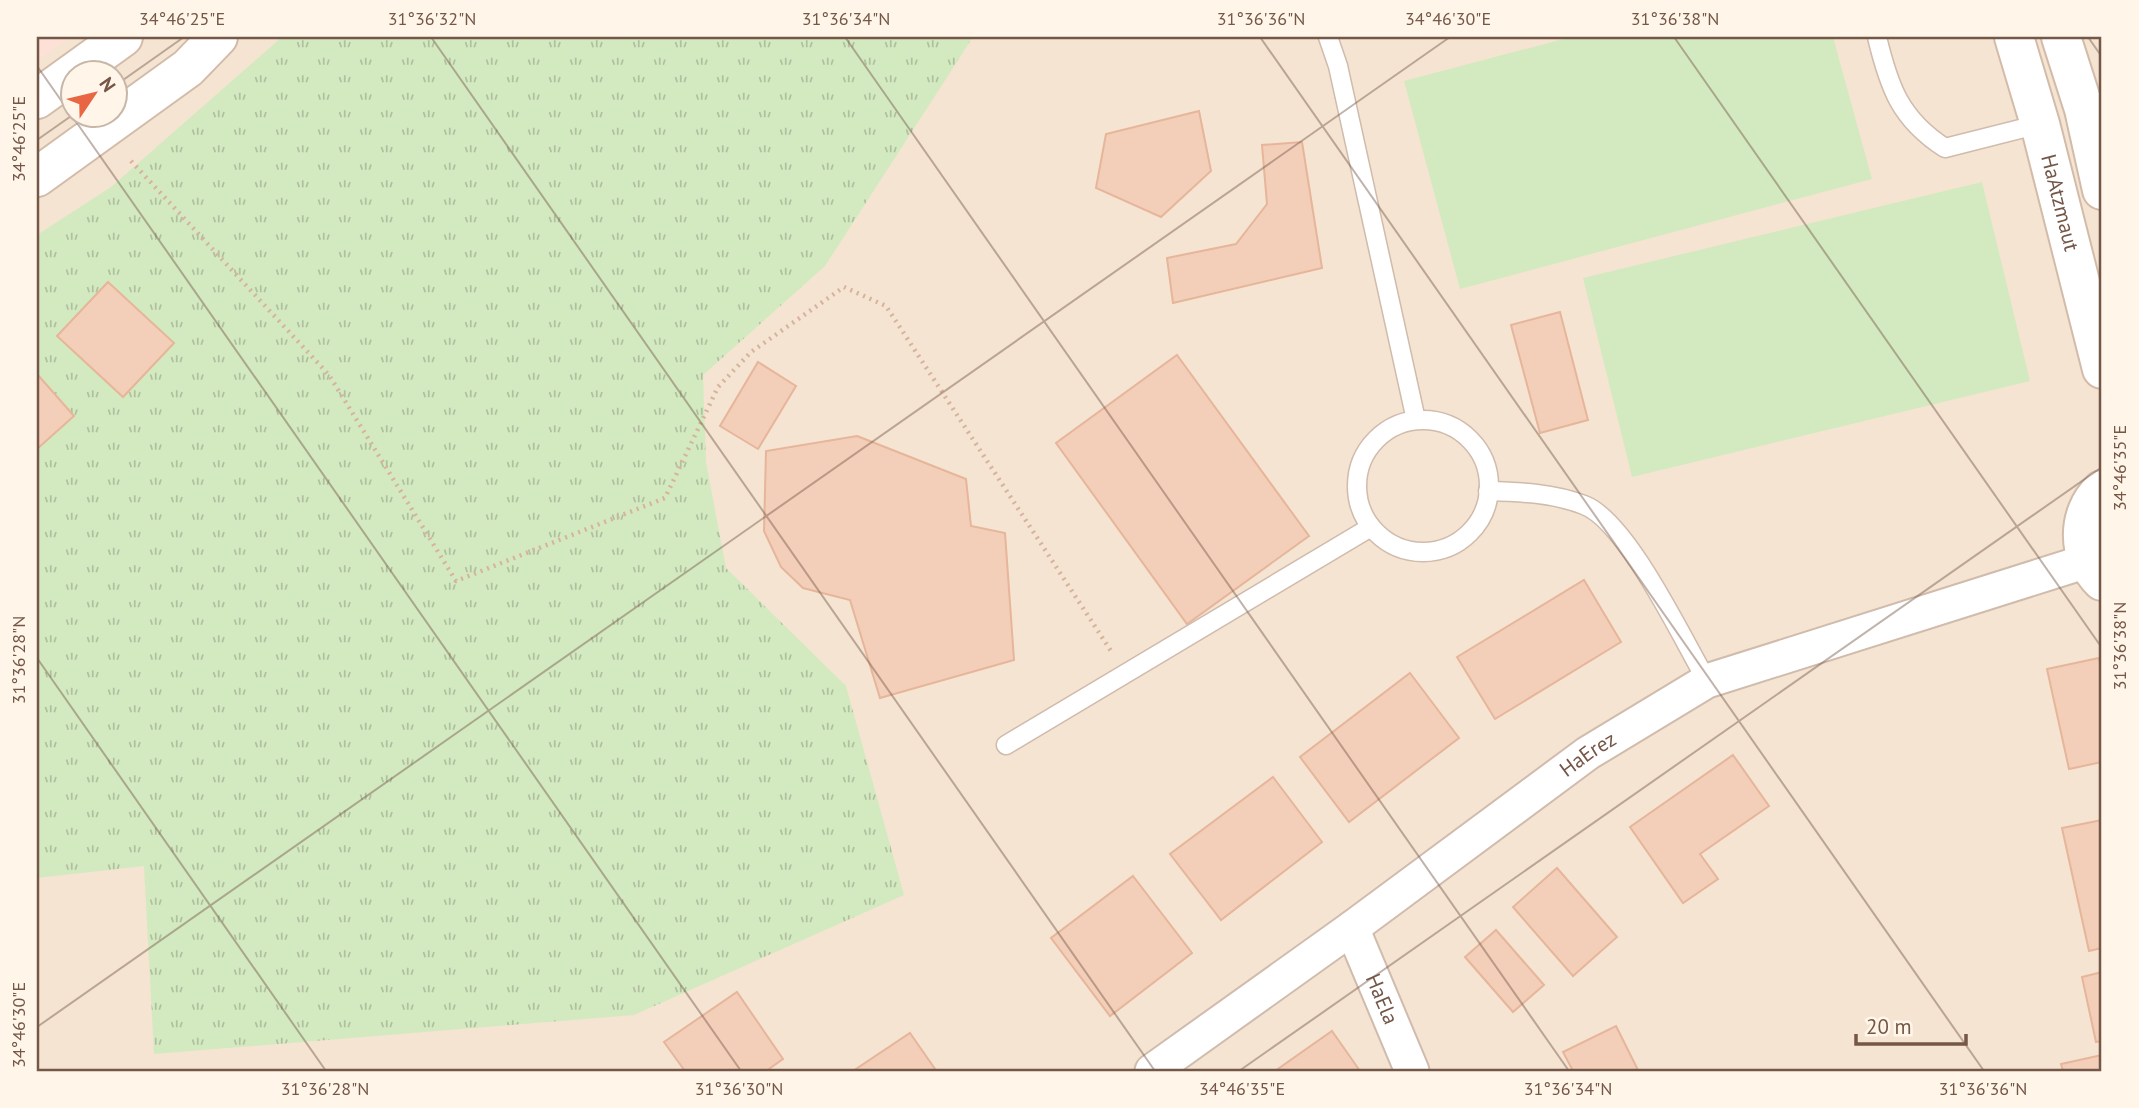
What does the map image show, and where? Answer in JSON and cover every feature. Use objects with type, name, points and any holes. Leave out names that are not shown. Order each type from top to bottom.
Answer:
[{"type":"street","points":[[37,99],[123,37]]},
{"type":"street","points":[[37,177],[188,68],[218,37]]},
{"type":"street","name":"HaAtzmaut","points":[[2014,37],[2040,124],[2102,369]]},
{"type":"street","points":[[2061,37],[2084,109],[2102,190]]},
{"type":"street","points":[[2095,571],[2083,544],[2083,526],[2088,509],[2102,490]]},
{"type":"street","name":"HaErez","points":[[1152,1071],[1352,928],[1588,753],[1707,681],[2095,571]]},
{"type":"street","name":"HaEla","points":[[1352,928],[1412,1071]]},
{"type":"lane","points":[[1328,37],[1416,420]]},
{"type":"lane","points":[[1877,37],[1886,75],[1903,111],[1921,132],[1945,148],[2040,124]]},
{"type":"lane","points":[[1416,420],[1444,424],[1469,439],[1480,454],[1487,472],[1488,491],[1477,523],[1451,546],[1417,552],[1400,548],[1371,527],[1362,512],[1357,495],[1357,477],[1361,460],[1383,433],[1399,424],[1416,420]]},
{"type":"lane","points":[[1488,491],[1536,493],[1587,506],[1625,539],[1707,681]]},
{"type":"lane","points":[[1006,745],[1371,527]]},
{"type":"path","points":[[131,161],[329,375],[456,581],[666,498],[718,387],[751,352],[844,287],[886,306],[1126,674]]},
{"type":"shaded area","points":[[37,37],[2102,37],[2102,1071],[37,1071]]},
{"type":"shaded area","points":[[37,37],[70,37],[37,61]]},
{"type":"green space","points":[[282,37],[973,37],[825,266],[703,375],[706,462],[726,568],[846,686],[904,895],[634,1015],[154,1054],[144,866],[37,878],[37,235],[111,187]]},
{"type":"green space","points":[[1571,37],[1833,37],[1872,179],[1460,289],[1404,81]]},
{"type":"green space","points":[[1982,182],[2030,381],[1632,477],[1583,278]]},
{"type":"building","points":[[1199,111],[1211,171],[1161,217],[1096,188],[1106,134]]},
{"type":"building","points":[[1302,142],[1322,268],[1173,303],[1167,258],[1236,244],[1267,204],[1262,145]]},
{"type":"building","points":[[108,282],[174,343],[123,397],[57,336]]},
{"type":"building","points":[[1560,312],[1588,420],[1540,433],[1511,325]]},
{"type":"building","points":[[1177,355],[1309,536],[1187,624],[1056,443]]},
{"type":"building","points":[[758,362],[796,386],[758,449],[720,426]]},
{"type":"building","points":[[37,374],[74,416],[37,449]]},
{"type":"building","points":[[857,436],[966,479],[971,526],[1005,533],[1014,660],[880,698],[850,600],[803,588],[781,567],[764,531],[766,451]]},
{"type":"building","points":[[1584,580],[1621,642],[1495,719],[1457,657]]},
{"type":"building","points":[[2099,658],[2102,674],[2102,762],[2069,769],[2047,669]]},
{"type":"building","points":[[1410,673],[1459,738],[1349,822],[1300,757]]},
{"type":"building","points":[[1733,755],[1769,806],[1700,854],[1718,879],[1683,903],[1630,827]]},
{"type":"building","points":[[1273,777],[1322,842],[1221,920],[1170,854]]},
{"type":"building","points":[[2102,820],[2102,948],[2089,951],[2062,828]]},
{"type":"building","points":[[1557,868],[1617,937],[1573,976],[1513,907]]},
{"type":"building","points":[[1133,876],[1192,953],[1110,1016],[1051,938]]},
{"type":"building","points":[[1496,930],[1544,985],[1513,1012],[1465,957]]},
{"type":"building","points":[[2102,972],[2102,1041],[2096,1042],[2082,977]]},
{"type":"building","points":[[737,992],[783,1059],[766,1071],[685,1071],[664,1042]]},
{"type":"building","points":[[1616,1026],[1638,1070],[1573,1071],[1563,1052]]},
{"type":"building","points":[[1332,1031],[1360,1071],[1275,1071]]},
{"type":"building","points":[[910,1033],[935,1069],[853,1071]]},
{"type":"building","points":[[2102,1055],[2102,1071],[2063,1071],[2061,1064]]}]
